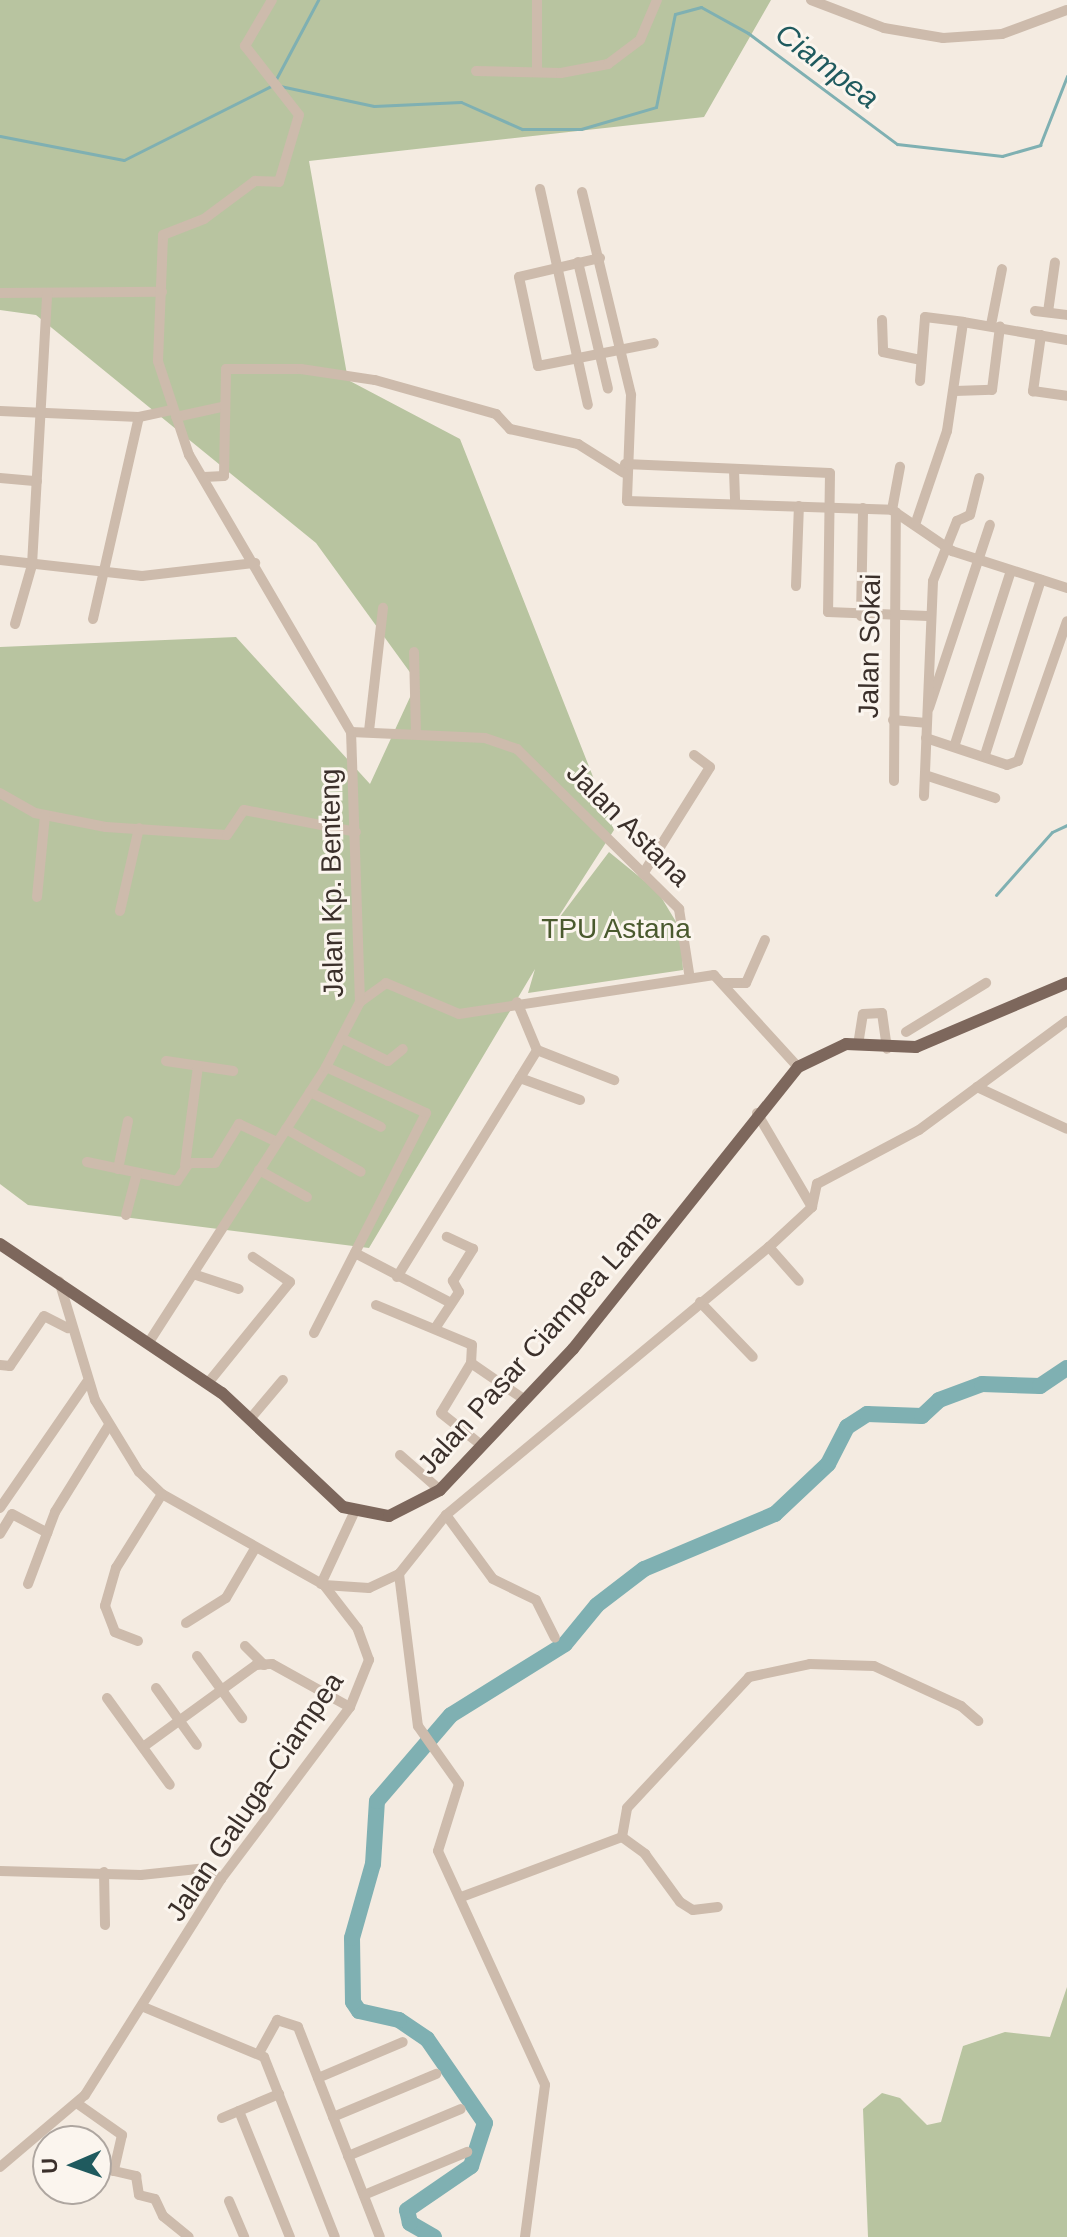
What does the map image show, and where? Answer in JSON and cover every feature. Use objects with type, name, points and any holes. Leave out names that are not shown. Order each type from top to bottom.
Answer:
[{"type":"main road","name":"Jalan Pasar Ciampea Lama","points":[[354,1513],[389,1516],[440,1490],[480,1444],[525,1400],[680,1223],[757,1113],[798,1067],[833,1048],[858,1045],[887,1049],[916,1047],[1067,983]]},
{"type":"main road","points":[[0,1244],[208,1383],[354,1513]]},
{"type":"street","name":"Jalan Kp. Benteng","points":[[149,1342],[326,1067],[360,1002],[351,732],[204,477],[174,414],[158,361],[163,235],[204,219],[255,181],[279,182],[299,115],[245,46],[272,0]]},
{"type":"street","points":[[537,0],[537,71]]},
{"type":"street","points":[[476,71],[561,73],[618,59],[640,40],[657,0]]},
{"type":"street","points":[[811,0],[884,28],[943,38],[1002,34],[1067,10]]},
{"type":"street","points":[[540,189],[581,358],[588,405]]},
{"type":"street","points":[[582,192],[623,348],[633,411],[624,468],[627,501],[832,506],[894,511],[916,522],[946,546],[978,562],[1011,571],[1040,584],[1067,588]]},
{"type":"street","points":[[600,258],[524,274],[518,283],[540,369],[654,343]]},
{"type":"street","points":[[578,262],[608,389]]},
{"type":"street","points":[[1048,312],[1055,262]]},
{"type":"street","points":[[955,391],[992,390],[1002,269]]},
{"type":"street","points":[[0,293],[162,292]]},
{"type":"street","points":[[15,624],[32,565],[43,412],[47,293]]},
{"type":"street","points":[[1035,311],[1067,315]]},
{"type":"street","points":[[920,381],[925,317],[996,326],[1067,340]]},
{"type":"street","points":[[882,320],[883,352],[920,360]]},
{"type":"street","points":[[916,522],[955,391],[963,322]]},
{"type":"street","points":[[1041,335],[1033,391],[1067,396]]},
{"type":"street","points":[[204,477],[224,476],[221,407],[226,369],[335,372],[496,414],[510,429],[578,444],[624,468],[826,471],[833,477],[828,612],[861,616],[928,616]]},
{"type":"street","points":[[0,411],[139,417],[221,407]]},
{"type":"street","points":[[93,619],[139,417]]},
{"type":"street","name":"Jalan Sokai","points":[[894,781],[894,511],[900,467]]},
{"type":"street","points":[[734,470],[735,504]]},
{"type":"street","points":[[0,478],[37,481]]},
{"type":"street","points":[[924,796],[928,616],[946,546],[958,519],[970,516],[979,478]]},
{"type":"street","points":[[796,586],[799,506]]},
{"type":"street","points":[[861,616],[863,508]]},
{"type":"street","points":[[926,718],[990,525]]},
{"type":"street","points":[[0,560],[155,576],[255,563]]},
{"type":"street","points":[[955,744],[1011,571]]},
{"type":"street","points":[[985,755],[1040,584]]},
{"type":"street","points":[[369,731],[383,608]]},
{"type":"street","points":[[926,738],[955,744],[1013,765],[1067,621]]},
{"type":"street","points":[[414,652],[416,733]]},
{"type":"street","points":[[893,720],[926,718]]},
{"type":"street","name":"Jalan Astana","points":[[351,732],[485,738],[517,749],[684,919],[689,973]]},
{"type":"street","points":[[643,874],[710,767],[694,755]]},
{"type":"street","points":[[925,775],[995,798]]},
{"type":"street","points":[[0,793],[45,815],[139,828],[227,835],[244,810],[356,832]]},
{"type":"street","points":[[37,897],[45,815]]},
{"type":"street","points":[[120,911],[139,828]]},
{"type":"street","points":[[360,1002],[386,983],[448,1013],[689,973],[722,983],[746,983],[765,940]]},
{"type":"street","points":[[722,983],[798,1067]]},
{"type":"street","points":[[916,1047],[904,1028],[986,983]]},
{"type":"street","points":[[517,1002],[537,1050],[614,1080]]},
{"type":"street","points":[[858,1045],[863,1014],[882,1013],[887,1049]]},
{"type":"street","points":[[354,1513],[322,1584],[369,1588],[399,1574],[446,1515],[769,1247],[812,1207],[817,1184],[919,1130],[1067,1021]]},
{"type":"street","points":[[343,1039],[388,1061],[403,1049]]},
{"type":"street","points":[[397,1277],[537,1050]]},
{"type":"street","points":[[166,1061],[233,1071]]},
{"type":"street","points":[[87,1162],[177,1181],[185,1165],[198,1066]]},
{"type":"street","points":[[314,1333],[426,1113],[326,1067]]},
{"type":"street","points":[[520,1078],[580,1100]]},
{"type":"street","points":[[977,1087],[1067,1129]]},
{"type":"street","points":[[310,1092],[381,1127]]},
{"type":"street","points":[[757,1113],[812,1207]]},
{"type":"street","points":[[118,1169],[128,1121]]},
{"type":"street","points":[[185,1165],[215,1163],[239,1124],[277,1142]]},
{"type":"street","points":[[286,1129],[361,1172]]},
{"type":"street","points":[[259,1170],[307,1197]]},
{"type":"street","points":[[126,1215],[137,1173]]},
{"type":"street","points":[[436,1327],[473,1249],[447,1237]]},
{"type":"street","points":[[769,1247],[799,1281]]},
{"type":"street","points":[[355,1253],[449,1302]]},
{"type":"street","points":[[208,1383],[289,1283],[253,1257]]},
{"type":"street","points":[[193,1274],[239,1289]]},
{"type":"street","name":"Jalan Galuga–Ciampea","points":[[0,2167],[78,2104],[146,2008],[221,1879],[350,1707],[368,1669],[367,1650],[322,1584],[254,1550],[162,1494],[109,1425],[87,1382],[68,1328],[59,1281]]},
{"type":"street","points":[[700,1302],[753,1357]]},
{"type":"street","points":[[376,1305],[436,1327],[472,1345],[471,1363],[438,1417],[480,1444]]},
{"type":"street","points":[[0,1365],[10,1366],[44,1316],[68,1328]]},
{"type":"street","points":[[471,1363],[525,1400]]},
{"type":"street","points":[[250,1419],[283,1380]]},
{"type":"street","points":[[0,1508],[87,1382]]},
{"type":"street","points":[[28,1584],[47,1533],[109,1425]]},
{"type":"street","points":[[400,1455],[440,1490]]},
{"type":"street","points":[[138,1641],[115,1632],[104,1608],[116,1568],[162,1494]]},
{"type":"street","points":[[0,1534],[12,1514],[47,1533]]},
{"type":"street","points":[[446,1515],[502,1588],[536,1600],[555,1638]]},
{"type":"street","points":[[186,1623],[226,1598],[254,1550]]},
{"type":"street","points":[[399,1574],[420,1732],[459,1784],[438,1851],[464,1896],[545,2085],[525,2237]]},
{"type":"street","points":[[245,1646],[264,1665],[350,1707]]},
{"type":"street","points":[[197,1656],[242,1718]]},
{"type":"street","points":[[622,1837],[627,1808],[749,1677],[810,1664],[874,1666],[961,1706],[978,1721]]},
{"type":"street","points":[[143,1747],[221,1690],[264,1665]]},
{"type":"street","points":[[156,1688],[197,1745]]},
{"type":"street","points":[[107,1698],[170,1785]]},
{"type":"street","points":[[464,1896],[622,1837]]},
{"type":"street","points":[[622,1837],[645,1854],[680,1902],[693,1910],[718,1907]]},
{"type":"street","points":[[0,1871],[104,1872],[207,1868],[221,1879]]},
{"type":"street","points":[[104,1872],[105,1925]]},
{"type":"street","points":[[146,2008],[259,2053],[279,2094],[335,2237]]},
{"type":"street","points":[[259,2053],[277,2020],[292,2021],[318,2078],[380,2237]]},
{"type":"street","points":[[318,2078],[403,2042]]},
{"type":"street","points":[[333,2117],[436,2074]]},
{"type":"street","points":[[222,2118],[279,2094]]},
{"type":"street","points":[[78,2104],[122,2135],[114,2171],[136,2176],[138,2194],[155,2199],[189,2237]]},
{"type":"street","points":[[348,2156],[461,2109]]},
{"type":"street","points":[[239,2111],[290,2237]]},
{"type":"street","points":[[364,2195],[467,2152]]},
{"type":"street","points":[[229,2201],[244,2237]]},
{"type":"green space","name":"TPU Astana","points":[[0,0],[771,0],[704,117],[309,161],[348,380],[460,439],[614,830],[550,930],[609,852],[658,892],[681,930],[683,970],[528,993],[535,969],[369,1248],[28,1205],[0,1184],[0,647],[236,637],[370,784],[417,682],[316,543],[36,315],[0,310]]},
{"type":"green space","points":[[1067,1987],[1067,2237],[868,2237],[863,2109],[882,2093],[900,2098],[927,2125],[941,2122],[963,2046],[1005,2032],[1050,2037]]},
{"type":"waterway","points":[[275,81],[318,0]]},
{"type":"waterway","name":"Ciampea","points":[[280,86],[374,106],[461,102],[522,129],[581,129],[656,107],[675,14],[701,7],[748,33],[897,144],[1002,156],[1040,145],[1067,76]]},
{"type":"waterway","name":"Ciampea","points":[[0,136],[124,160],[273,85]]},
{"type":"waterway","points":[[996,895],[1052,832],[1067,825]]},
{"type":"waterway","points":[[434,2237],[410,2223],[407,2210],[471,2166],[485,2123],[427,2039],[399,2020],[359,2011],[353,2002],[352,1938],[373,1864],[377,1801],[451,1715],[565,1644],[597,1605],[644,1569],[775,1514],[828,1464],[847,1427],[867,1414],[922,1416],[939,1400],[982,1384],[1040,1386],[1067,1368]]}]
